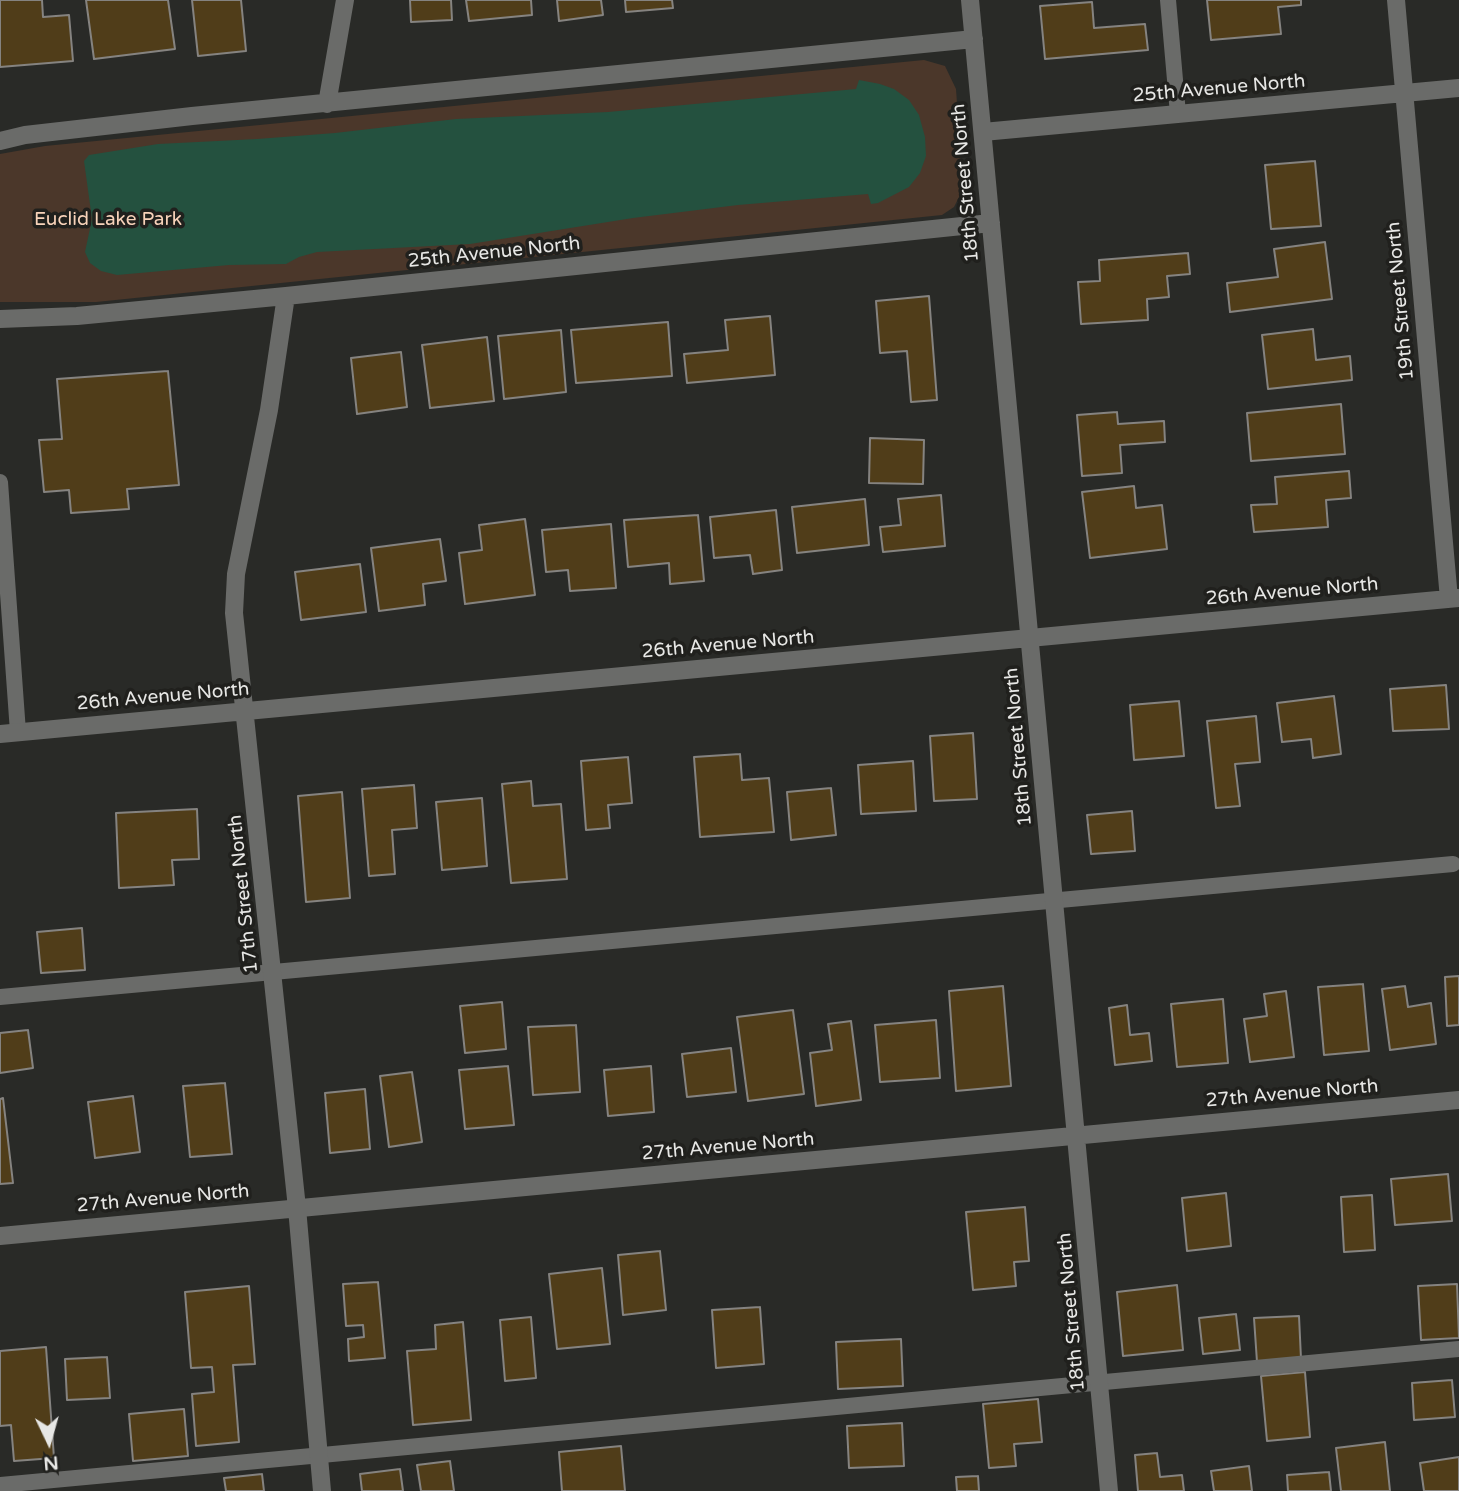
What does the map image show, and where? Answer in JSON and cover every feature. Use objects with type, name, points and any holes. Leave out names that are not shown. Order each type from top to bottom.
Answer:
[{"type":"street","points":[[327,104],[345,0]]},
{"type":"street","name":"18th Street North","points":[[970,0],[1109,1491]]},
{"type":"street","name":"19th Street North","points":[[1396,0],[1454,598]]},
{"type":"street","points":[[0,141],[26,135],[974,39]]},
{"type":"street","name":"25th Avenue North","points":[[983,132],[1459,88]]},
{"type":"street","name":"25th Avenue North","points":[[0,319],[77,316],[286,296],[991,223]]},
{"type":"street","name":"17th Street North","points":[[286,296],[266,423],[236,574],[234,614],[297,1208],[322,1491]]},
{"type":"street","name":"26th Avenue North","points":[[9,733],[1454,598]]},
{"type":"street","name":"27th Avenue North","points":[[0,1236],[1459,1100]]},
{"type":"lane","points":[[1168,0],[1178,114]]},
{"type":"lane","points":[[0,482],[9,733]]},
{"type":"lane","points":[[0,997],[1054,898],[1453,864]]},
{"type":"lane","points":[[0,1485],[1459,1349]]},
{"type":"green space","name":"Euclid Lake Park","points":[[924,60],[945,66],[956,89],[963,189],[954,207],[942,215],[96,302],[0,302],[0,154],[45,146]]},
{"type":"shaded area","name":"Euclid Lake Park","points":[[859,80],[894,89],[909,100],[919,115],[925,137],[926,156],[920,173],[909,187],[878,203],[871,204],[868,194],[738,205],[633,218],[470,244],[317,252],[286,264],[229,265],[117,275],[101,271],[90,263],[85,252],[92,219],[84,161],[89,155],[158,144],[335,133],[456,119],[608,112],[856,89]]},
{"type":"building","points":[[0,0],[42,0],[43,17],[69,15],[73,61],[0,67]]},
{"type":"building","points":[[86,0],[168,0],[175,49],[94,59]]},
{"type":"building","points":[[192,0],[241,0],[246,51],[198,56]]},
{"type":"building","points":[[410,0],[451,0],[452,20],[411,22]]},
{"type":"building","points":[[466,0],[531,0],[532,15],[469,21]]},
{"type":"building","points":[[557,0],[601,0],[603,15],[559,21]]},
{"type":"building","points":[[625,0],[672,0],[673,8],[626,12]]},
{"type":"building","points":[[1207,0],[1301,0],[1301,5],[1278,7],[1281,34],[1211,40]]},
{"type":"building","points":[[1092,2],[1094,28],[1145,24],[1148,50],[1045,59],[1040,6]]},
{"type":"building","points":[[1315,161],[1321,226],[1271,229],[1265,165]]},
{"type":"building","points":[[1325,242],[1332,299],[1230,312],[1227,283],[1278,277],[1274,249]]},
{"type":"building","points":[[1188,253],[1190,274],[1167,276],[1169,297],[1147,299],[1148,320],[1081,324],[1078,282],[1100,281],[1099,260]]},
{"type":"building","points":[[929,296],[937,400],[911,402],[907,351],[880,353],[876,301]]},
{"type":"building","points":[[770,316],[775,375],[687,383],[684,354],[728,350],[725,320]]},
{"type":"building","points":[[668,322],[672,376],[576,383],[571,330]]},
{"type":"building","points":[[1313,329],[1316,360],[1350,356],[1352,380],[1268,389],[1262,335]]},
{"type":"building","points":[[561,330],[566,392],[504,399],[498,336]]},
{"type":"building","points":[[487,337],[494,401],[430,408],[422,345]]},
{"type":"building","points":[[401,352],[407,407],[357,414],[351,358]]},
{"type":"building","points":[[168,371],[179,485],[127,489],[129,509],[71,513],[69,490],[44,492],[39,440],[62,439],[57,379]]},
{"type":"building","points":[[1341,404],[1345,454],[1251,461],[1247,413]]},
{"type":"building","points":[[1117,412],[1118,424],[1164,421],[1165,442],[1120,445],[1122,473],[1082,476],[1077,415]]},
{"type":"building","points":[[870,438],[924,440],[923,484],[869,483]]},
{"type":"building","points":[[1349,471],[1351,498],[1326,500],[1328,527],[1254,532],[1251,505],[1277,504],[1275,477]]},
{"type":"building","points":[[1134,486],[1136,508],[1162,505],[1167,549],[1090,558],[1082,492]]},
{"type":"building","points":[[941,495],[945,546],[883,552],[880,527],[901,525],[898,499]]},
{"type":"building","points":[[865,499],[869,545],[797,553],[792,507]]},
{"type":"building","points":[[776,510],[782,570],[753,574],[750,555],[714,558],[710,517]]},
{"type":"building","points":[[698,515],[704,581],[670,584],[669,563],[628,567],[624,520]]},
{"type":"building","points":[[525,519],[535,595],[465,604],[459,553],[482,550],[479,525]]},
{"type":"building","points":[[611,524],[616,588],[570,591],[568,570],[546,572],[542,530]]},
{"type":"building","points":[[440,539],[446,581],[423,584],[425,605],[379,611],[371,548]]},
{"type":"building","points":[[360,564],[366,612],[301,620],[295,572]]},
{"type":"building","points":[[1446,685],[1449,729],[1393,731],[1390,689]]},
{"type":"building","points":[[1334,696],[1341,754],[1313,758],[1311,739],[1282,742],[1277,703]]},
{"type":"building","points":[[1179,701],[1184,756],[1134,760],[1130,705]]},
{"type":"building","points":[[1256,716],[1260,762],[1235,764],[1240,806],[1216,808],[1207,721]]},
{"type":"building","points":[[973,733],[977,799],[934,801],[930,736]]},
{"type":"building","points":[[740,754],[742,780],[769,778],[774,832],[700,837],[694,757]]},
{"type":"building","points":[[628,757],[632,803],[608,805],[610,828],[586,830],[581,761]]},
{"type":"building","points":[[913,761],[916,811],[861,814],[858,765]]},
{"type":"building","points":[[531,781],[533,806],[561,804],[567,879],[511,883],[502,784]]},
{"type":"building","points":[[414,785],[417,828],[392,830],[395,874],[369,876],[362,789]]},
{"type":"building","points":[[831,788],[836,835],[791,840],[787,792]]},
{"type":"building","points":[[342,792],[350,898],[306,902],[298,796]]},
{"type":"building","points":[[482,798],[487,866],[442,870],[436,802]]},
{"type":"building","points":[[197,809],[199,859],[172,860],[174,885],[119,888],[116,813]]},
{"type":"building","points":[[1132,811],[1135,851],[1091,854],[1087,815]]},
{"type":"building","points":[[82,928],[85,970],[41,973],[37,932]]},
{"type":"building","points":[[1459,976],[1459,1025],[1447,1026],[1445,977]]},
{"type":"building","points":[[1363,984],[1369,1051],[1324,1055],[1318,987]]},
{"type":"building","points":[[1003,986],[1011,1086],[956,1091],[949,991]]},
{"type":"building","points":[[1405,986],[1408,1007],[1431,1003],[1436,1044],[1390,1050],[1382,989]]},
{"type":"building","points":[[1286,991],[1294,1057],[1250,1062],[1244,1019],[1267,1016],[1264,994]]},
{"type":"building","points":[[1223,999],[1228,1063],[1177,1067],[1171,1004]]},
{"type":"building","points":[[502,1002],[506,1049],[465,1053],[460,1006]]},
{"type":"building","points":[[1127,1005],[1130,1035],[1149,1033],[1152,1061],[1115,1065],[1109,1008]]},
{"type":"building","points":[[793,1010],[804,1094],[748,1101],[737,1017]]},
{"type":"building","points":[[936,1020],[940,1078],[880,1082],[875,1025]]},
{"type":"building","points":[[851,1021],[861,1100],[816,1106],[810,1053],[832,1050],[828,1024]]},
{"type":"building","points":[[576,1025],[580,1092],[533,1095],[528,1027]]},
{"type":"building","points":[[28,1030],[33,1068],[0,1073],[0,1033]]},
{"type":"building","points":[[731,1048],[736,1092],[687,1097],[682,1054]]},
{"type":"building","points":[[508,1066],[514,1125],[465,1129],[459,1070]]},
{"type":"building","points":[[651,1066],[654,1112],[608,1116],[604,1070]]},
{"type":"building","points":[[412,1072],[422,1142],[389,1147],[380,1076]]},
{"type":"building","points":[[225,1083],[232,1154],[190,1157],[183,1086]]},
{"type":"building","points":[[365,1089],[370,1149],[330,1153],[325,1093]]},
{"type":"building","points":[[133,1096],[140,1152],[95,1158],[88,1102]]},
{"type":"building","points":[[3,1098],[13,1183],[0,1184],[0,1099]]},
{"type":"building","points":[[1448,1174],[1452,1221],[1395,1225],[1391,1179]]},
{"type":"building","points":[[1226,1193],[1231,1246],[1187,1251],[1182,1198]]},
{"type":"building","points":[[1372,1195],[1375,1250],[1344,1252],[1341,1197]]},
{"type":"building","points":[[1025,1207],[1029,1261],[1014,1262],[1016,1286],[973,1290],[966,1212]]},
{"type":"building","points":[[660,1251],[666,1310],[623,1315],[618,1255]]},
{"type":"building","points":[[602,1268],[610,1344],[557,1349],[549,1274]]},
{"type":"building","points":[[378,1282],[385,1358],[349,1361],[348,1339],[364,1337],[363,1325],[346,1326],[343,1284]]},
{"type":"building","points":[[1457,1284],[1459,1338],[1421,1340],[1418,1286]]},
{"type":"building","points":[[1177,1285],[1183,1350],[1123,1356],[1117,1292]]},
{"type":"building","points":[[249,1286],[255,1364],[233,1365],[239,1442],[196,1446],[192,1394],[214,1392],[212,1367],[191,1368],[185,1292]]},
{"type":"building","points":[[760,1307],[764,1364],[716,1368],[712,1310]]},
{"type":"building","points":[[1236,1314],[1240,1350],[1203,1354],[1199,1318]]},
{"type":"building","points":[[1299,1316],[1301,1359],[1257,1362],[1254,1318]]},
{"type":"building","points":[[531,1317],[536,1378],[505,1381],[500,1320]]},
{"type":"building","points":[[463,1322],[471,1420],[413,1425],[407,1351],[436,1349],[435,1325]]},
{"type":"building","points":[[901,1339],[903,1386],[838,1389],[836,1342]]},
{"type":"building","points":[[46,1347],[54,1458],[14,1461],[11,1425],[0,1426],[0,1351]]},
{"type":"building","points":[[107,1357],[110,1398],[67,1400],[65,1359]]},
{"type":"building","points":[[1305,1372],[1310,1437],[1267,1441],[1261,1376]]},
{"type":"building","points":[[1452,1380],[1455,1417],[1414,1420],[1412,1383]]},
{"type":"building","points":[[1038,1399],[1042,1442],[1014,1444],[1016,1466],[989,1468],[983,1404]]},
{"type":"building","points":[[184,1409],[188,1456],[133,1461],[129,1414]]},
{"type":"building","points":[[902,1423],[904,1466],[849,1468],[847,1426]]},
{"type":"building","points":[[1385,1442],[1390,1491],[1341,1491],[1336,1448]]},
{"type":"building","points":[[621,1446],[625,1491],[562,1491],[559,1452]]},
{"type":"building","points":[[1157,1453],[1160,1477],[1182,1475],[1184,1491],[1138,1491],[1135,1455]]},
{"type":"building","points":[[1459,1457],[1459,1491],[1424,1491],[1420,1463]]},
{"type":"building","points":[[450,1461],[454,1491],[421,1491],[417,1465]]},
{"type":"building","points":[[1249,1466],[1252,1491],[1214,1491],[1211,1471]]},
{"type":"building","points":[[400,1469],[403,1491],[362,1491],[360,1474]]},
{"type":"building","points":[[1329,1472],[1331,1491],[1288,1491],[1287,1475]]},
{"type":"building","points":[[262,1474],[264,1491],[226,1491],[224,1478]]},
{"type":"building","points":[[978,1476],[979,1491],[957,1491],[956,1477]]}]
